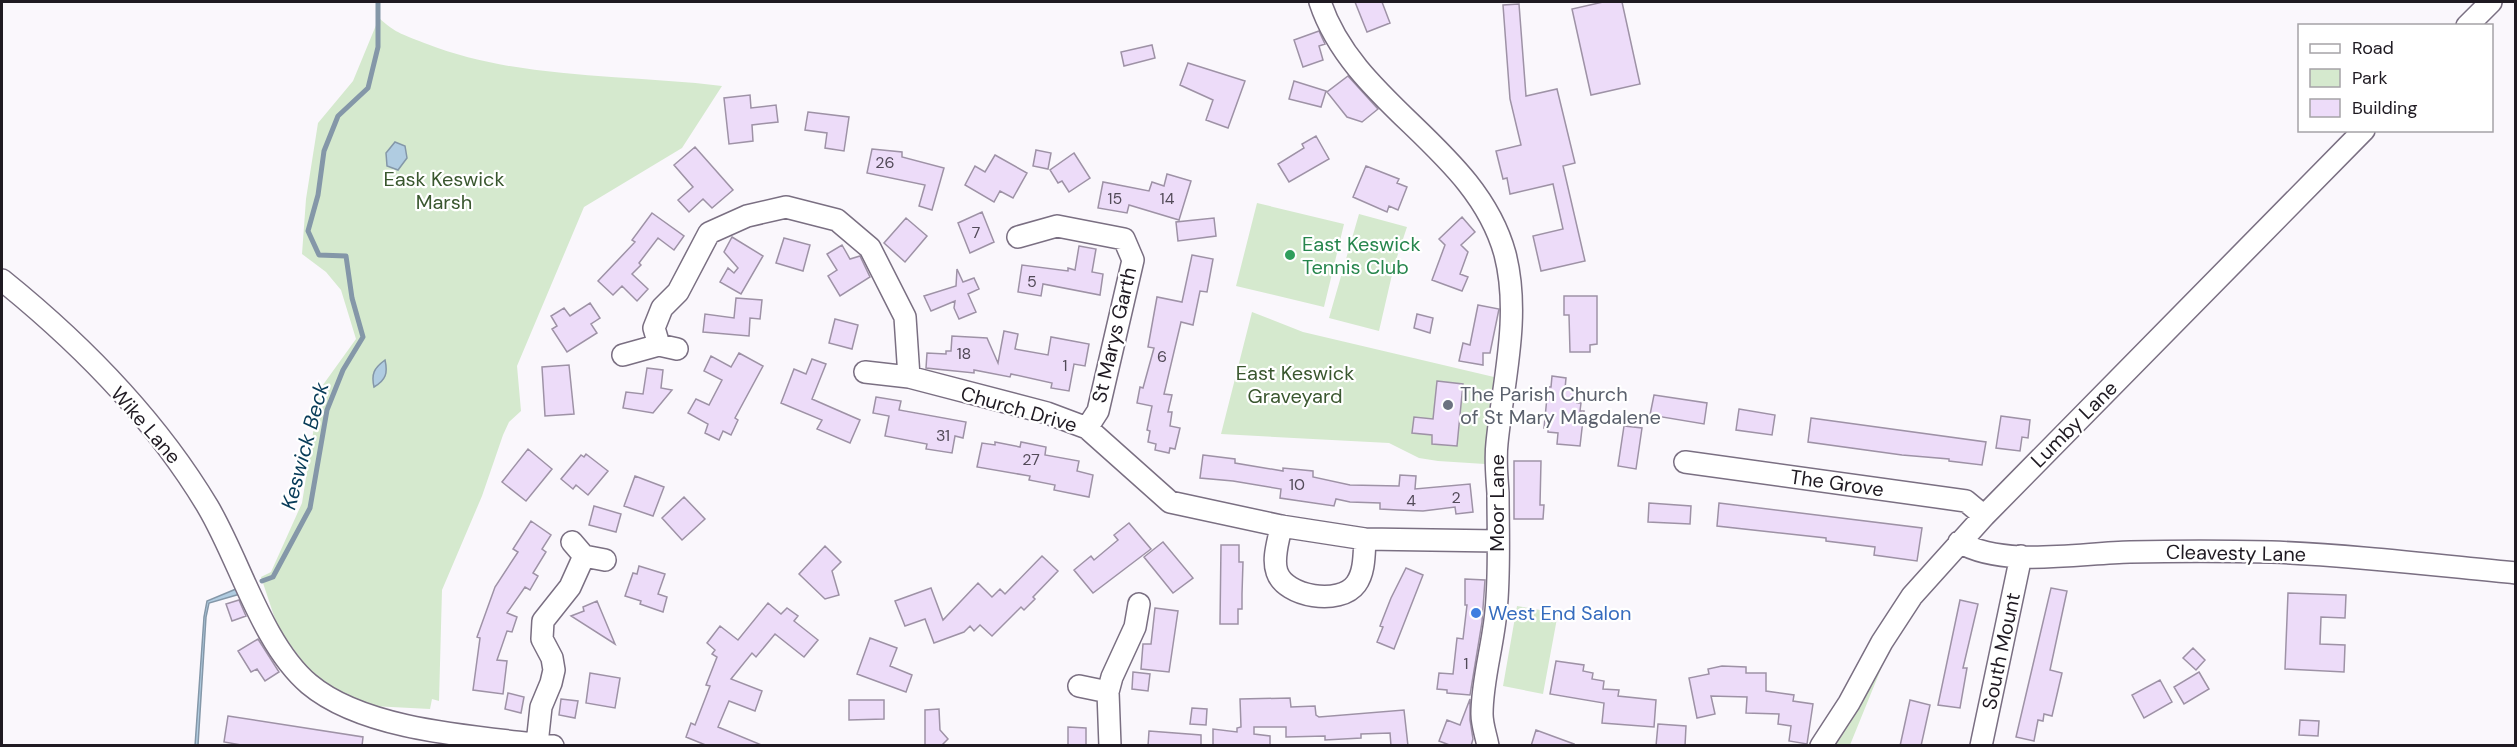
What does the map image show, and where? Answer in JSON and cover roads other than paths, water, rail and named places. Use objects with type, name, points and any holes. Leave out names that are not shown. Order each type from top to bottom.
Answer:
[{"type":"street","name":"Moor Lane","points":[[1320,2],[1335,37],[1355,66],[1454,166],[1473,189],[1492,217],[1505,255],[1511,293],[1507,376],[1497,445],[1496,610],[1482,707],[1488,746]]},
{"type":"street","points":[[2469,24],[2491,2]]},
{"type":"street","name":"Lumby Lane","points":[[1821,746],[1912,596],[1959,542],[2362,132]]},
{"type":"street","points":[[622,355],[668,347],[654,328],[662,308],[678,292],[709,233],[747,216],[786,207],[837,220],[870,248],[905,317],[909,377]]},
{"type":"street","name":"St Marys Garth","points":[[1018,237],[1058,218],[1124,239],[1133,260],[1098,411],[1087,428]]},
{"type":"street","name":"Wike Lane","points":[[2,280],[77,347],[178,459],[222,532],[266,625],[292,666],[310,684],[355,710],[395,723],[545,745]]},
{"type":"street","name":"Church Drive","points":[[865,372],[909,377],[1047,413],[1087,428],[1170,502],[1281,526],[1365,539],[1498,541]]},
{"type":"street","name":"The Grove","points":[[1685,462],[1966,501],[1984,516]]},
{"type":"street","points":[[1281,526],[1275,562],[1280,579],[1294,590],[1322,596],[1342,595],[1358,582],[1362,573],[1365,539]]},
{"type":"street","name":"Cleavesty Lane","points":[[1959,542],[1984,553],[2021,556],[2130,552],[2271,552],[2357,557],[2516,573]]},
{"type":"street","points":[[545,745],[541,707],[552,683],[554,670],[552,658],[542,639],[543,621],[570,587],[587,553]]},
{"type":"street","name":"South Mount","points":[[1982,746],[2021,556]]},
{"type":"street","points":[[1110,746],[1108,692],[1112,676],[1135,627],[1139,604]]},
{"type":"street","points":[[1079,686],[1108,692]]},
{"type":"water","points":[[395,142],[405,146],[407,158],[398,170],[387,166],[386,153]]},
{"type":"water","points":[[385,360],[385,376],[374,387],[374,372]]},
{"type":"water","points":[[236,589],[240,594],[209,603],[206,617],[198,745],[195,746],[207,601]]},
{"type":"waterway","name":"Keswick Beck","points":[[262,581],[273,577],[310,508],[327,410],[343,370],[363,337],[352,298],[346,256],[319,255],[308,231],[318,195],[324,151],[338,116],[368,88],[378,47],[378,2]]},
{"type":"place","name":"East Keswick Tennis Club","points":[[1290,255]]},
{"type":"place","name":"The Parish Church of St Mary Magdalene","points":[[1448,405]]},
{"type":"place","name":"West End Salon","points":[[1476,613]]},
{"type":"park label","name":"Eask Keswick Marsh","points":[[444,190]]},
{"type":"park label","name":"East Keswick Graveyard","points":[[1295,384]]}]
